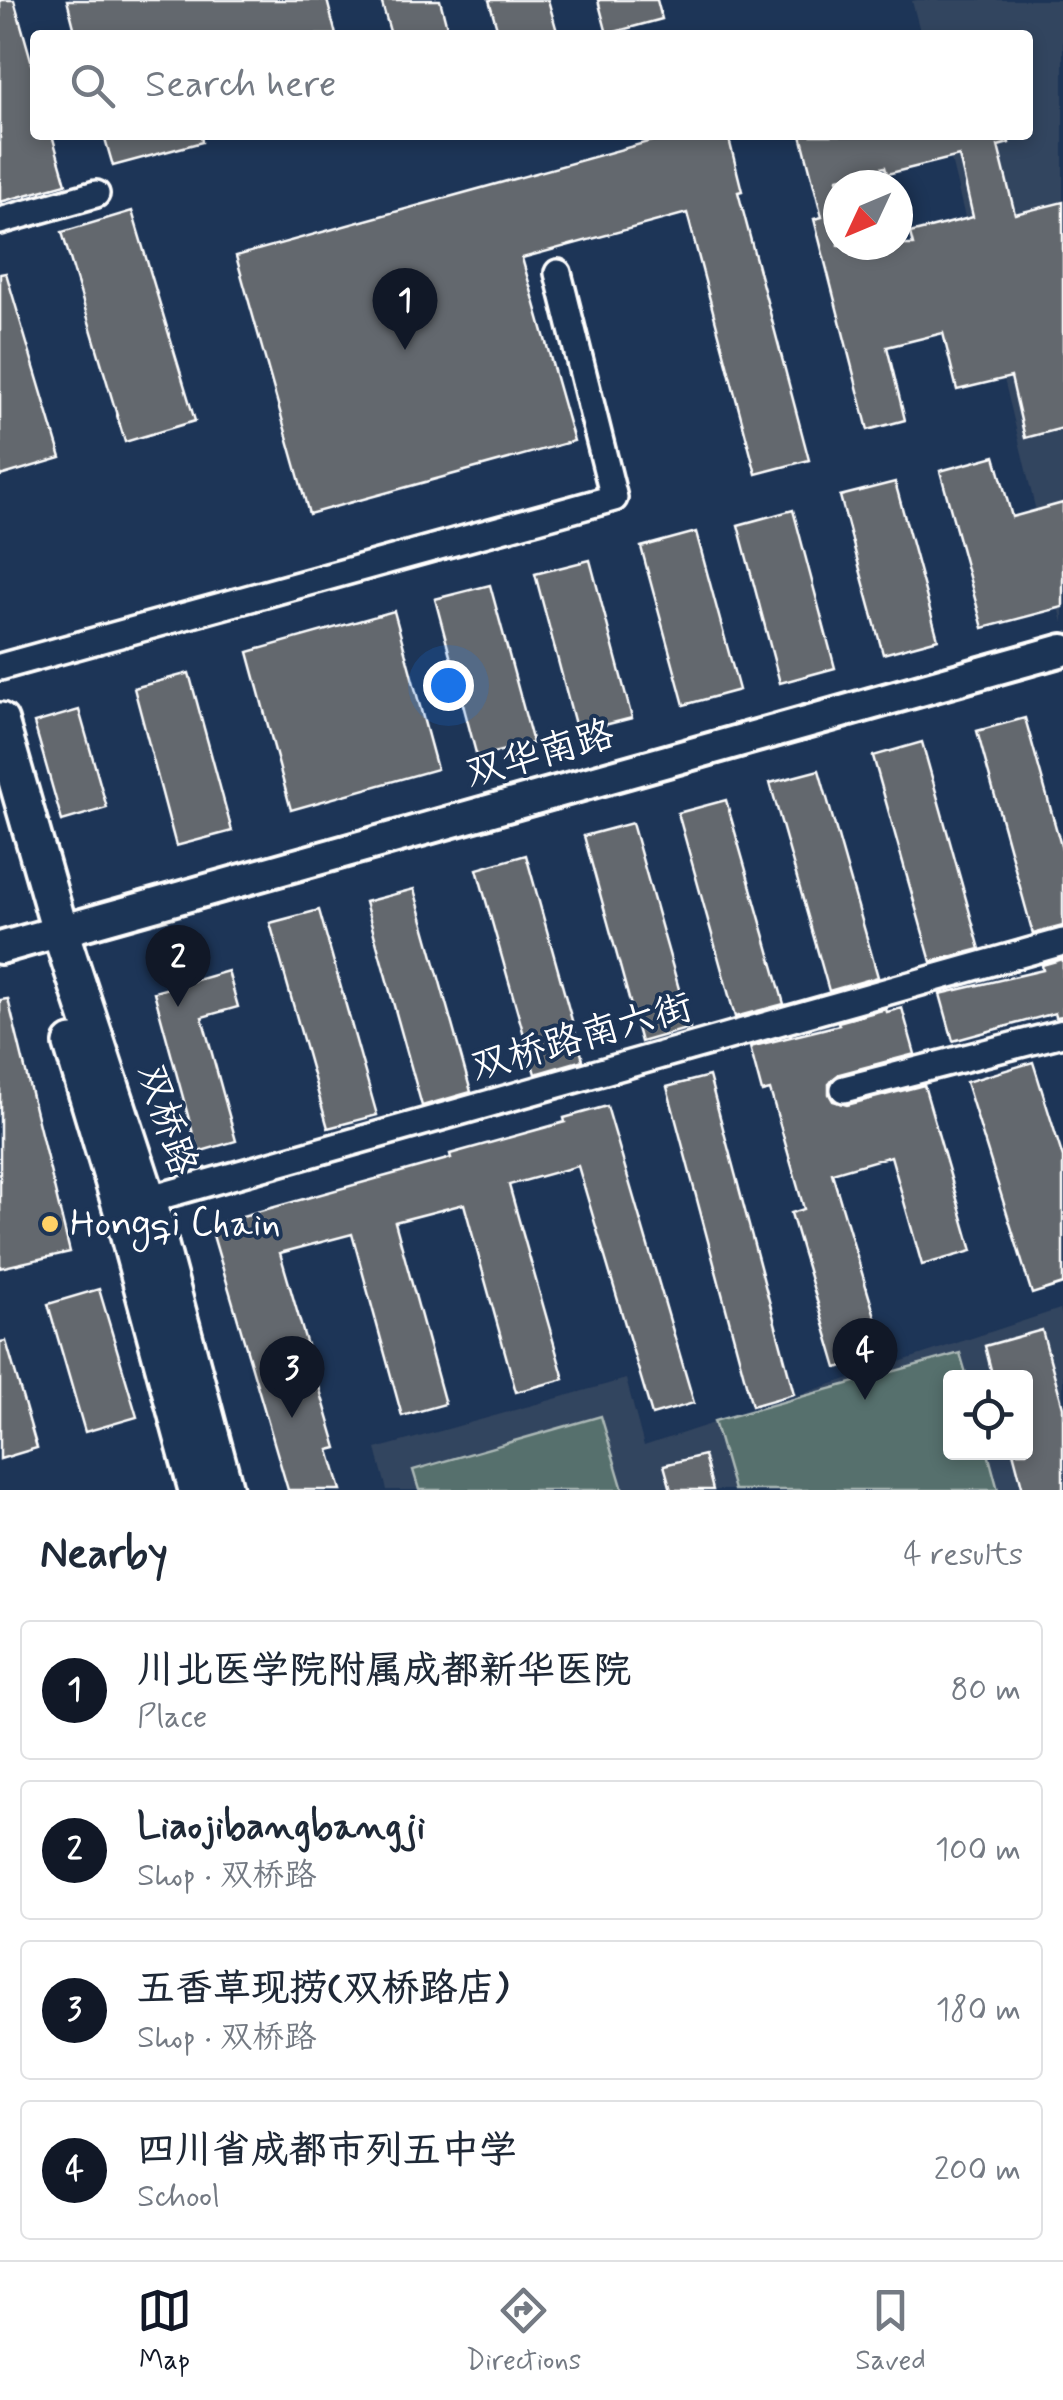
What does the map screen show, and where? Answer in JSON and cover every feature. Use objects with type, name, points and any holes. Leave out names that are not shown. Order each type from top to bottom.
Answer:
[{"type":"main road","points":[[0,721],[50,934]]},
{"type":"main road","points":[[0,799],[50,934],[134,1204],[196,1490]]},
{"type":"main road","name":"双桥路","points":[[134,1204],[225,1490]]},
{"type":"street","points":[[0,221],[96,194]]},
{"type":"street","points":[[0,668],[614,498],[558,273]]},
{"type":"street","name":"双华南路","points":[[0,948],[1063,650]]},
{"type":"street","name":"双桥路南六街","points":[[134,1204],[1063,942]]},
{"type":"street","points":[[844,1088],[1063,1033]]},
{"type":"shaded area","points":[[1063,0],[1063,623],[946,140],[1033,140],[1033,30],[920,30],[912,1]]},
{"type":"shaded area","points":[[1060,1309],[1063,1490],[387,1490],[376,1449],[626,1379],[644,1446]]},
{"type":"green space","points":[[960,1353],[965,1370],[943,1370],[943,1460],[990,1460],[998,1490],[734,1490],[714,1421]]},
{"type":"green space","points":[[601,1416],[623,1490],[419,1490],[413,1470]]},
{"type":"building","points":[[0,0],[14,0],[30,56],[30,140],[53,140],[66,184],[0,202]]},
{"type":"building","points":[[67,0],[327,0],[335,30],[75,30]]},
{"type":"building","points":[[381,0],[440,0],[448,30],[390,30]]},
{"type":"building","points":[[489,0],[548,0],[557,30],[498,30]]},
{"type":"building","points":[[598,0],[657,0],[662,19],[622,30],[606,30]]},
{"type":"building","points":[[105,140],[202,140],[202,142],[113,166]]},
{"type":"building","points":[[655,140],[729,140],[742,191],[738,192],[809,460],[756,474],[687,213],[522,258],[574,441],[309,514],[236,256]]},
{"type":"building","points":[[802,140],[1009,140],[998,146],[1015,214],[1063,202],[1063,428],[1025,438],[1011,377],[957,390],[943,333],[887,347],[905,420],[868,430],[824,260],[913,260],[913,232],[973,217],[959,156],[903,170],[823,170],[823,254],[814,219],[822,217]]},
{"type":"building","points":[[132,211],[195,421],[125,442],[62,232]]},
{"type":"building","points":[[6,273],[61,458],[0,476],[0,274]]},
{"type":"building","points":[[995,456],[1012,517],[1063,503],[1063,607],[983,628],[940,471]]},
{"type":"building","points":[[895,482],[938,639],[883,654],[840,496]]},
{"type":"building","points":[[793,510],[835,668],[780,683],[738,525]]},
{"type":"building","points":[[696,532],[739,690],[684,705],[641,547]]},
{"type":"building","points":[[590,560],[632,718],[577,732],[535,574]]},
{"type":"building","points":[[490,585],[533,743],[477,757],[435,599]]},
{"type":"building","points":[[394,611],[437,769],[291,810],[248,652]]},
{"type":"building","points":[[189,673],[232,831],[176,846],[134,688]]},
{"type":"building","points":[[79,710],[107,808],[62,821],[34,723]]},
{"type":"building","points":[[1025,718],[1063,853],[1063,926],[1033,934],[977,731]]},
{"type":"building","points":[[922,742],[980,949],[931,962],[873,756]]},
{"type":"building","points":[[819,770],[878,977],[829,991],[770,783]]},
{"type":"building","points":[[726,800],[784,1004],[735,1017],[678,813]]},
{"type":"building","points":[[632,823],[690,1028],[641,1042],[584,836]]},
{"type":"building","points":[[526,855],[583,1060],[535,1074],[477,869]]},
{"type":"building","points":[[414,889],[471,1092],[422,1106],[365,902]]},
{"type":"building","points":[[319,910],[377,1115],[328,1128],[270,923]]},
{"type":"building","points":[[1063,959],[1063,1016],[1056,1017],[1055,1013],[953,1041],[940,994],[1043,970],[1042,965]]},
{"type":"building","points":[[228,971],[238,1007],[202,1017],[236,1141],[198,1152],[154,992]]},
{"type":"building","points":[[8,999],[70,1252],[0,1268],[0,1000]]},
{"type":"building","points":[[902,1008],[915,1054],[839,1074],[829,1084],[829,1094],[833,1101],[847,1105],[924,1085],[972,1251],[922,1265],[891,1156],[832,1173],[886,1353],[837,1368],[791,1213],[804,1209],[770,1090],[762,1092],[750,1047],[886,1009],[887,1012]]},
{"type":"building","points":[[1033,1062],[1063,1158],[1063,1284],[1032,1294],[966,1082]]},
{"type":"building","points":[[709,1076],[794,1394],[752,1406],[667,1087]]},
{"type":"building","points":[[607,1106],[694,1403],[652,1415],[578,1166],[509,1185],[564,1379],[516,1392],[464,1204],[395,1222],[445,1404],[402,1416],[352,1234],[280,1253],[337,1448],[329,1450],[341,1490],[288,1490],[210,1225],[451,1158],[450,1154],[565,1122],[564,1118]]},
{"type":"building","points":[[99,1289],[137,1417],[85,1432],[48,1304]]},
{"type":"building","points":[[1042,1330],[1063,1407],[1063,1490],[1023,1490],[1015,1460],[1033,1460],[1033,1370],[991,1370],[985,1346]]},
{"type":"building","points":[[6,1341],[37,1448],[0,1459],[0,1342]]},
{"type":"building","points":[[704,1455],[713,1490],[671,1490],[664,1465]]},
{"type":"place","name":"川北医学院附属成都新华医院","points":[[405,350]]},
{"type":"place","name":"Liaojibangbangji","points":[[178,1007]]},
{"type":"place","name":"Hongqi Chain","points":[[50,1224]]},
{"type":"place","name":"四川省成都市列五中学","points":[[865,1400]]},
{"type":"place","name":"五香草现捞(双桥路店)","points":[[292,1418]]}]
